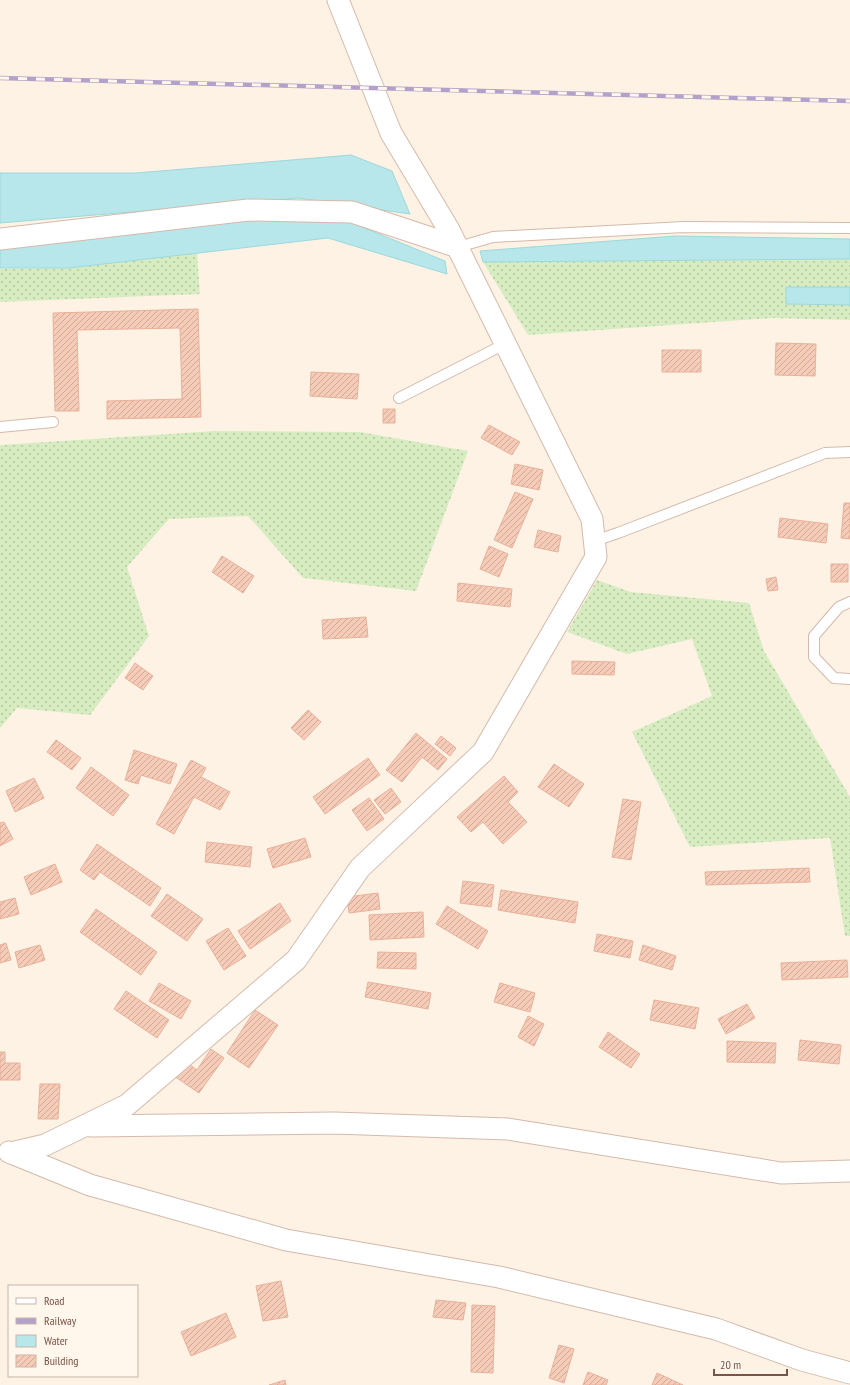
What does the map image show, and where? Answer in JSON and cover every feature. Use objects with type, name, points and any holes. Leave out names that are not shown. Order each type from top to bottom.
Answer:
[{"type":"street","points":[[5,1149],[45,1145],[127,1105],[296,960],[360,868],[483,752],[596,557],[592,519],[458,247],[391,133],[338,0]]},
{"type":"street","points":[[0,239],[248,210],[352,212],[458,247]]},
{"type":"street","points":[[84,1126],[334,1123],[508,1129],[782,1173],[850,1171]]},
{"type":"street","points":[[5,1149],[90,1185],[286,1240],[507,1279],[716,1329],[802,1360],[850,1373]]},
{"type":"lane","points":[[458,247],[493,237],[684,227],[850,228]]},
{"type":"lane","points":[[399,398],[505,344]]},
{"type":"lane","points":[[0,427],[53,422]]},
{"type":"lane","points":[[594,541],[625,531],[825,453],[850,452]]},
{"type":"lane","points":[[850,602],[839,607],[814,636],[814,657],[834,678],[850,679]]},
{"type":"green space","points":[[197,253],[200,294],[0,302],[0,269],[69,268]]},
{"type":"green space","points":[[850,259],[850,287],[786,287],[786,304],[850,305],[850,320],[773,318],[528,335],[483,262]]},
{"type":"green space","points":[[215,431],[360,432],[468,451],[416,591],[303,578],[248,516],[169,519],[127,567],[149,636],[90,715],[17,708],[0,728],[0,445]]},
{"type":"green space","points":[[597,580],[631,592],[749,603],[764,651],[850,797],[850,936],[845,936],[830,838],[690,847],[632,732],[712,696],[692,639],[627,654],[567,632]]},
{"type":"water","points":[[351,155],[392,171],[410,214],[298,198],[0,223],[0,173],[136,173]]},
{"type":"water","points":[[247,220],[345,220],[445,261],[447,274],[328,238],[69,268],[0,268],[0,248]]},
{"type":"water","points":[[675,236],[850,239],[850,259],[483,262],[480,251]]},
{"type":"water","points":[[786,287],[850,287],[850,305],[786,304]]},
{"type":"building","points":[[198,309],[201,417],[107,419],[107,401],[182,399],[180,328],[77,330],[79,411],[55,411],[53,313]]},
{"type":"building","points":[[776,343],[816,344],[815,376],[775,375]]},
{"type":"building","points":[[662,350],[701,350],[701,372],[662,372]]},
{"type":"building","points":[[311,372],[359,374],[357,399],[310,396]]},
{"type":"building","points":[[383,409],[395,409],[395,423],[383,423]]},
{"type":"building","points":[[489,425],[520,442],[512,455],[481,438]]},
{"type":"building","points":[[515,464],[543,470],[539,490],[511,484]]},
{"type":"building","points":[[515,492],[533,499],[512,548],[494,540]]},
{"type":"building","points":[[844,503],[850,503],[850,539],[841,538]]},
{"type":"building","points":[[780,518],[828,524],[826,543],[778,537]]},
{"type":"building","points":[[538,530],[561,536],[558,552],[534,547]]},
{"type":"building","points":[[489,546],[508,554],[499,577],[480,569]]},
{"type":"building","points":[[222,556],[254,576],[243,593],[212,572]]},
{"type":"building","points":[[831,564],[848,564],[848,582],[831,582]]},
{"type":"building","points":[[776,577],[778,590],[768,591],[766,579]]},
{"type":"building","points":[[458,583],[512,589],[510,607],[457,601]]},
{"type":"building","points":[[366,617],[368,637],[323,639],[322,620]]},
{"type":"building","points":[[572,661],[615,662],[614,675],[572,674]]},
{"type":"building","points":[[135,663],[153,676],[143,690],[125,678]]},
{"type":"building","points":[[308,710],[321,722],[304,740],[291,728]]},
{"type":"building","points":[[416,733],[447,759],[438,770],[422,757],[402,782],[386,770]]},
{"type":"building","points":[[441,736],[456,748],[450,756],[435,744]]},
{"type":"building","points":[[56,740],[81,758],[72,770],[47,752]]},
{"type":"building","points":[[134,750],[177,764],[170,784],[141,775],[138,784],[125,780]]},
{"type":"building","points":[[368,758],[380,775],[325,814],[313,797]]},
{"type":"building","points":[[191,760],[206,768],[201,777],[230,792],[220,810],[194,797],[174,834],[156,824]]},
{"type":"building","points":[[554,764],[584,784],[569,807],[538,787]]},
{"type":"building","points":[[91,767],[129,795],[113,816],[76,788]]},
{"type":"building","points":[[504,776],[518,792],[508,802],[527,822],[503,844],[483,822],[471,832],[457,817]]},
{"type":"building","points":[[34,778],[44,798],[15,812],[6,791]]},
{"type":"building","points":[[391,788],[401,802],[385,814],[374,800]]},
{"type":"building","points":[[369,798],[384,819],[367,831],[352,810]]},
{"type":"building","points":[[623,799],[641,802],[631,860],[612,857]]},
{"type":"building","points":[[4,822],[13,839],[0,846],[0,823]]},
{"type":"building","points":[[305,838],[311,857],[273,868],[267,849]]},
{"type":"building","points":[[207,842],[252,847],[250,867],[205,862]]},
{"type":"building","points":[[97,844],[161,888],[150,906],[100,872],[94,880],[80,870]]},
{"type":"building","points":[[55,864],[62,882],[31,895],[24,877]]},
{"type":"building","points":[[809,868],[810,882],[706,885],[705,872]]},
{"type":"building","points":[[463,881],[494,885],[491,907],[460,903]]},
{"type":"building","points":[[501,890],[578,902],[575,923],[498,910]]},
{"type":"building","points":[[378,893],[380,909],[349,913],[347,897]]},
{"type":"building","points":[[167,894],[203,919],[187,941],[151,916]]},
{"type":"building","points":[[15,898],[19,914],[0,919],[0,902]]},
{"type":"building","points":[[280,903],[291,921],[250,949],[238,931]]},
{"type":"building","points":[[447,906],[488,931],[478,949],[436,924]]},
{"type":"building","points":[[96,909],[157,952],[141,975],[80,932]]},
{"type":"building","points":[[423,912],[424,937],[370,940],[369,915]]},
{"type":"building","points":[[228,928],[246,956],[224,970],[206,941]]},
{"type":"building","points":[[597,934],[633,941],[630,958],[594,951]]},
{"type":"building","points":[[6,943],[11,960],[0,963],[0,945]]},
{"type":"building","points":[[40,945],[45,960],[19,968],[15,952]]},
{"type":"building","points":[[643,945],[676,956],[672,970],[639,960]]},
{"type":"building","points":[[378,952],[416,953],[416,969],[377,968]]},
{"type":"building","points":[[847,960],[848,977],[782,980],[781,963]]},
{"type":"building","points":[[368,982],[431,993],[428,1009],[365,997]]},
{"type":"building","points":[[159,983],[191,1001],[181,1019],[149,1001]]},
{"type":"building","points":[[500,983],[535,993],[530,1012],[494,1002]]},
{"type":"building","points":[[126,991],[169,1020],[157,1038],[114,1009]]},
{"type":"building","points":[[654,1000],[699,1008],[695,1029],[650,1020]]},
{"type":"building","points":[[747,1004],[755,1018],[726,1034],[718,1019]]},
{"type":"building","points":[[255,1010],[278,1025],[249,1068],[227,1053]]},
{"type":"building","points":[[528,1016],[544,1024],[534,1046],[518,1037]]},
{"type":"building","points":[[608,1032],[640,1054],[631,1068],[599,1047]]},
{"type":"building","points":[[800,1040],[841,1045],[839,1064],[798,1060]]},
{"type":"building","points":[[727,1041],[776,1043],[775,1063],[727,1062]]},
{"type":"building","points":[[211,1049],[224,1058],[199,1093],[174,1076],[184,1061],[197,1070]]},
{"type":"building","points":[[0,1052],[5,1052],[5,1063],[20,1063],[20,1080],[0,1080]]},
{"type":"building","points":[[40,1084],[60,1084],[58,1119],[38,1119]]},
{"type":"building","points":[[281,1281],[288,1317],[263,1321],[256,1286]]},
{"type":"building","points":[[436,1300],[466,1303],[463,1320],[433,1317]]},
{"type":"building","points":[[472,1305],[495,1306],[493,1373],[471,1372]]},
{"type":"building","points":[[226,1313],[236,1337],[191,1356],[181,1332]]},
{"type":"building","points":[[559,1345],[574,1349],[564,1383],[549,1378]]},
{"type":"building","points":[[588,1372],[608,1380],[606,1385],[583,1385]]},
{"type":"building","points":[[657,1373],[683,1385],[652,1385]]},
{"type":"building","points":[[285,1380],[286,1385],[269,1385]]},
{"type":"railway","points":[[0,78],[850,101]]}]
